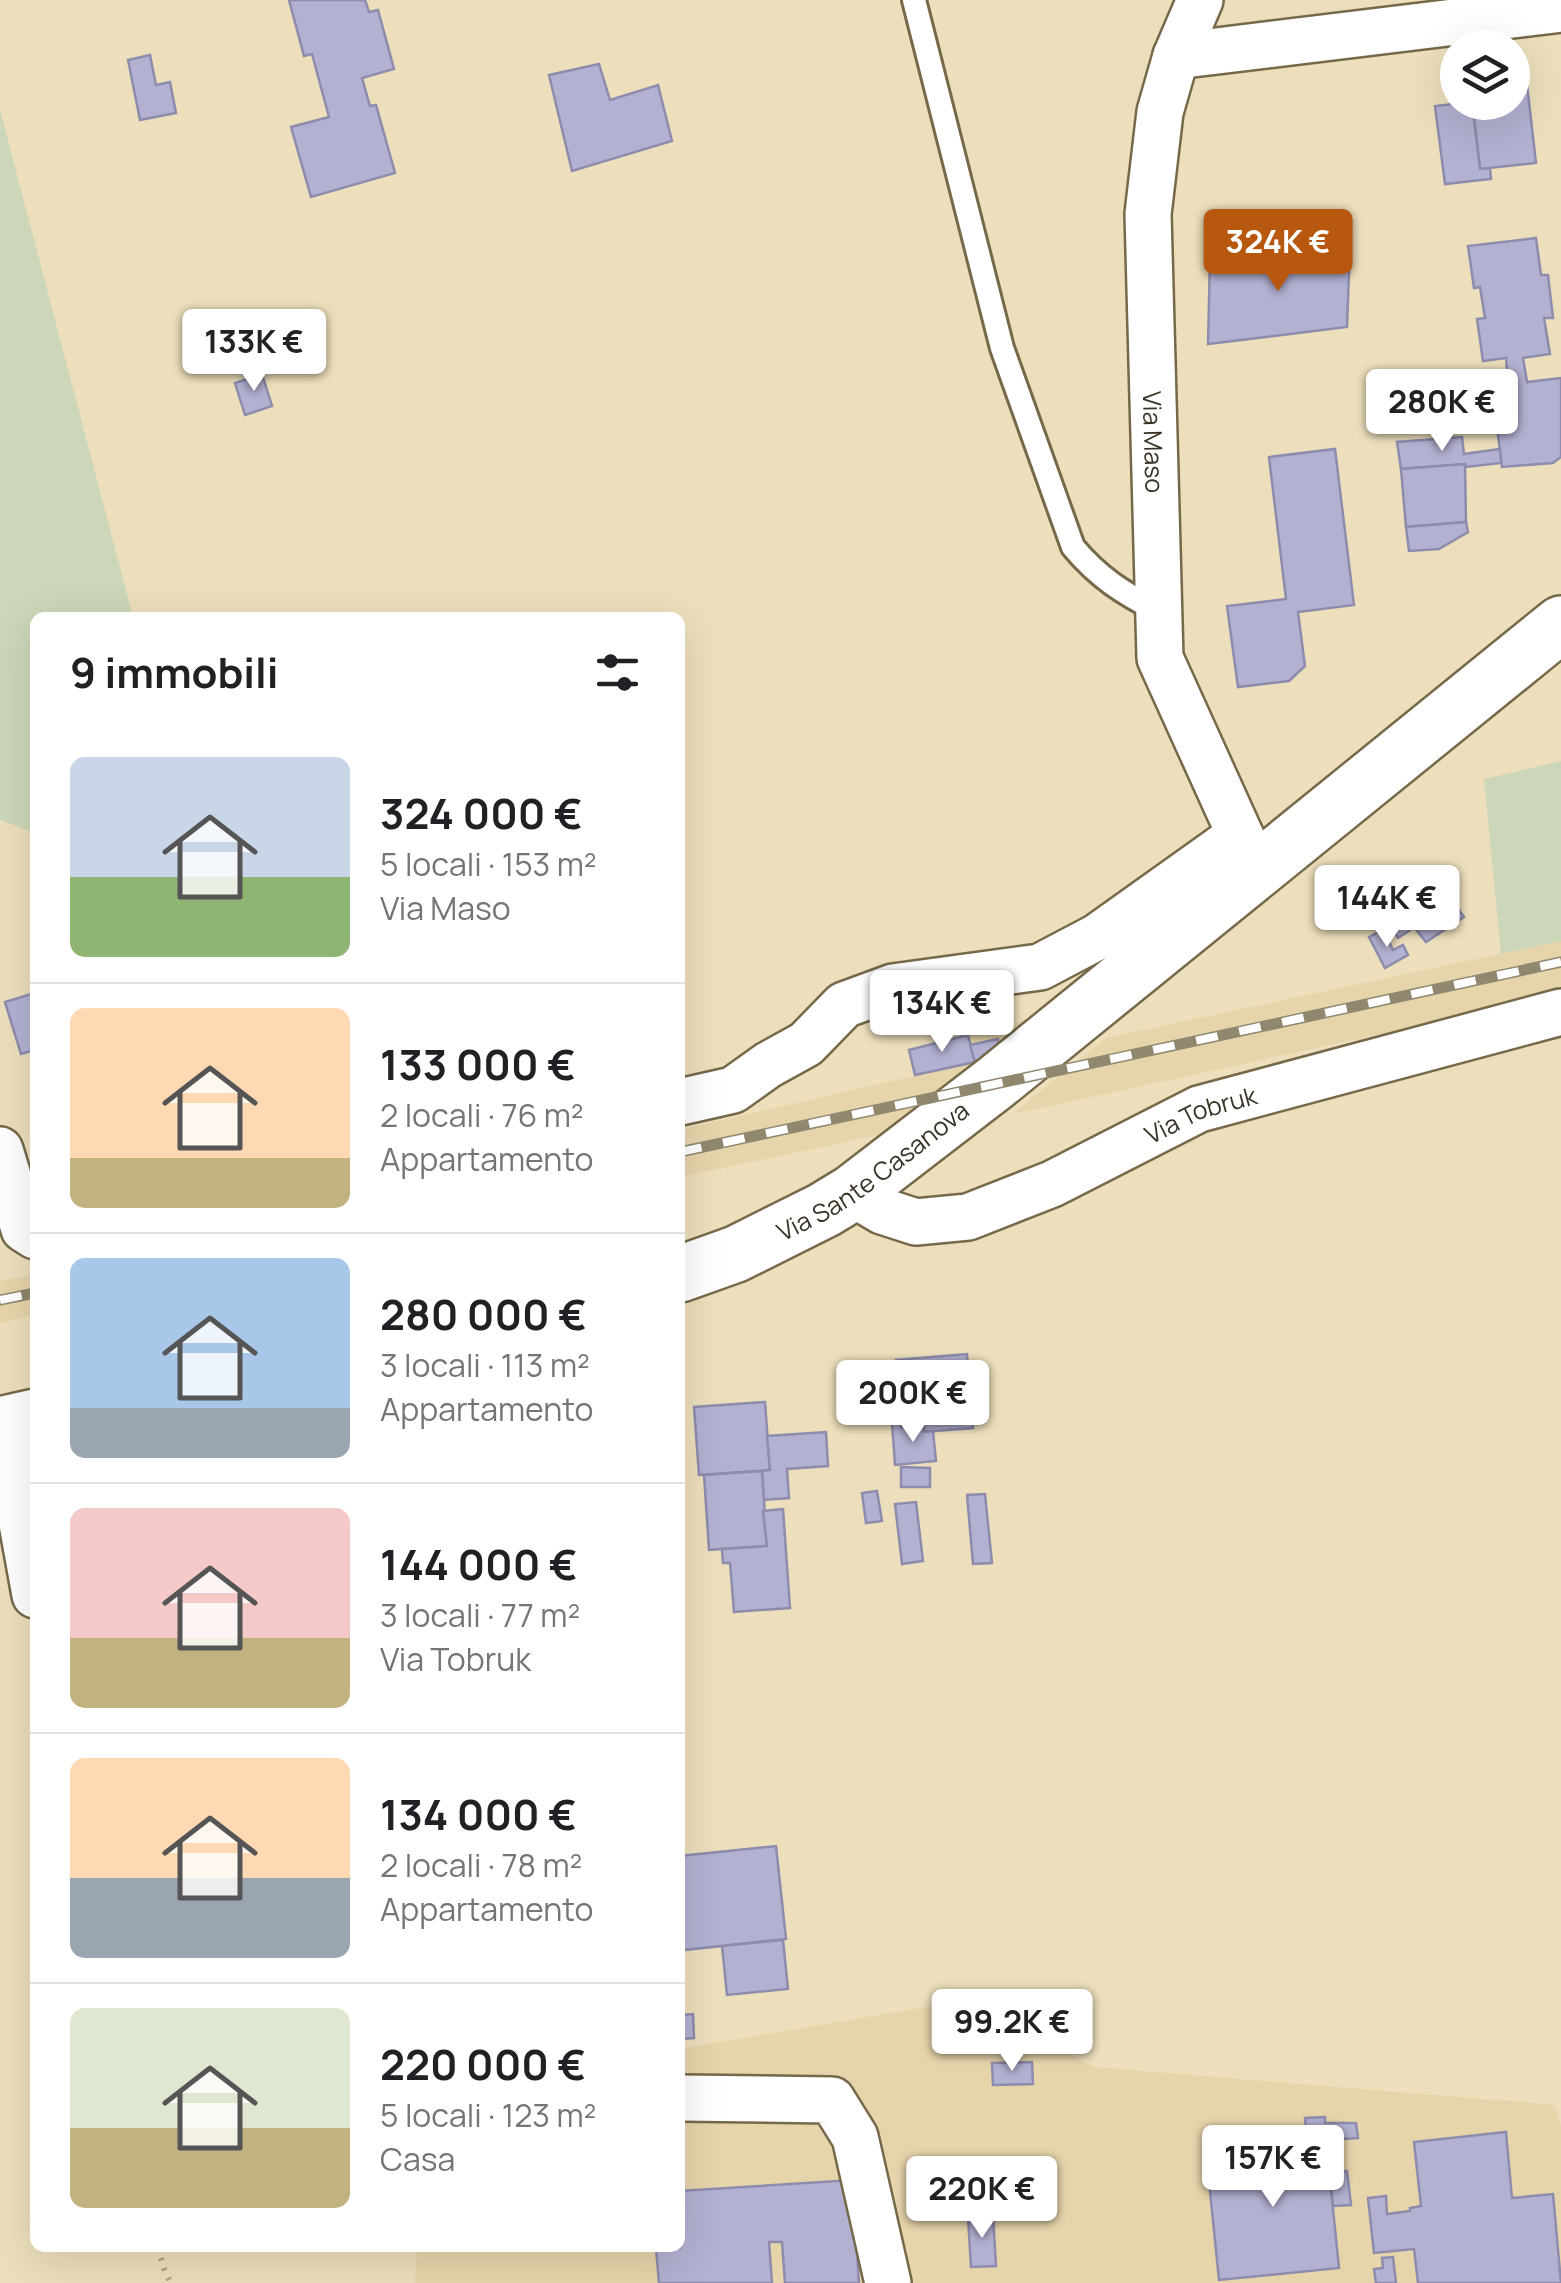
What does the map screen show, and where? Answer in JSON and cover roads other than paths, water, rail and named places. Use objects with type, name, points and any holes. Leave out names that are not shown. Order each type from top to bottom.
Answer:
[{"type":"main road","name":"Via Sante Casanova","points":[[685,1272],[736,1254],[852,1194],[1010,1072],[1248,853],[1561,624]]},
{"type":"street","name":"Via Maso","points":[[1200,0],[1176,56],[1160,112],[1148,214],[1160,658],[1248,853]]},
{"type":"street","points":[[1176,56],[1561,9]]},
{"type":"street","points":[[685,1101],[733,1090],[806,1044],[844,1005],[893,987],[1040,967],[1248,853]]},
{"type":"street","name":"Via Tobruk","points":[[852,1194],[882,1211],[916,1222],[968,1217],[1052,1184],[1199,1109],[1561,1012]]},
{"type":"street","points":[[0,1150],[24,1229],[30,1233]]},
{"type":"street","points":[[13,1422],[30,1556]]},
{"type":"street","points":[[685,2098],[832,2100],[854,2137],[888,2283]]},
{"type":"lane","points":[[914,0],[1002,348],[1073,547],[1119,591],[1158,610]]},
{"type":"railway","points":[[685,1151],[1561,962]]},
{"type":"railway","points":[[0,1300],[30,1294]]}]
